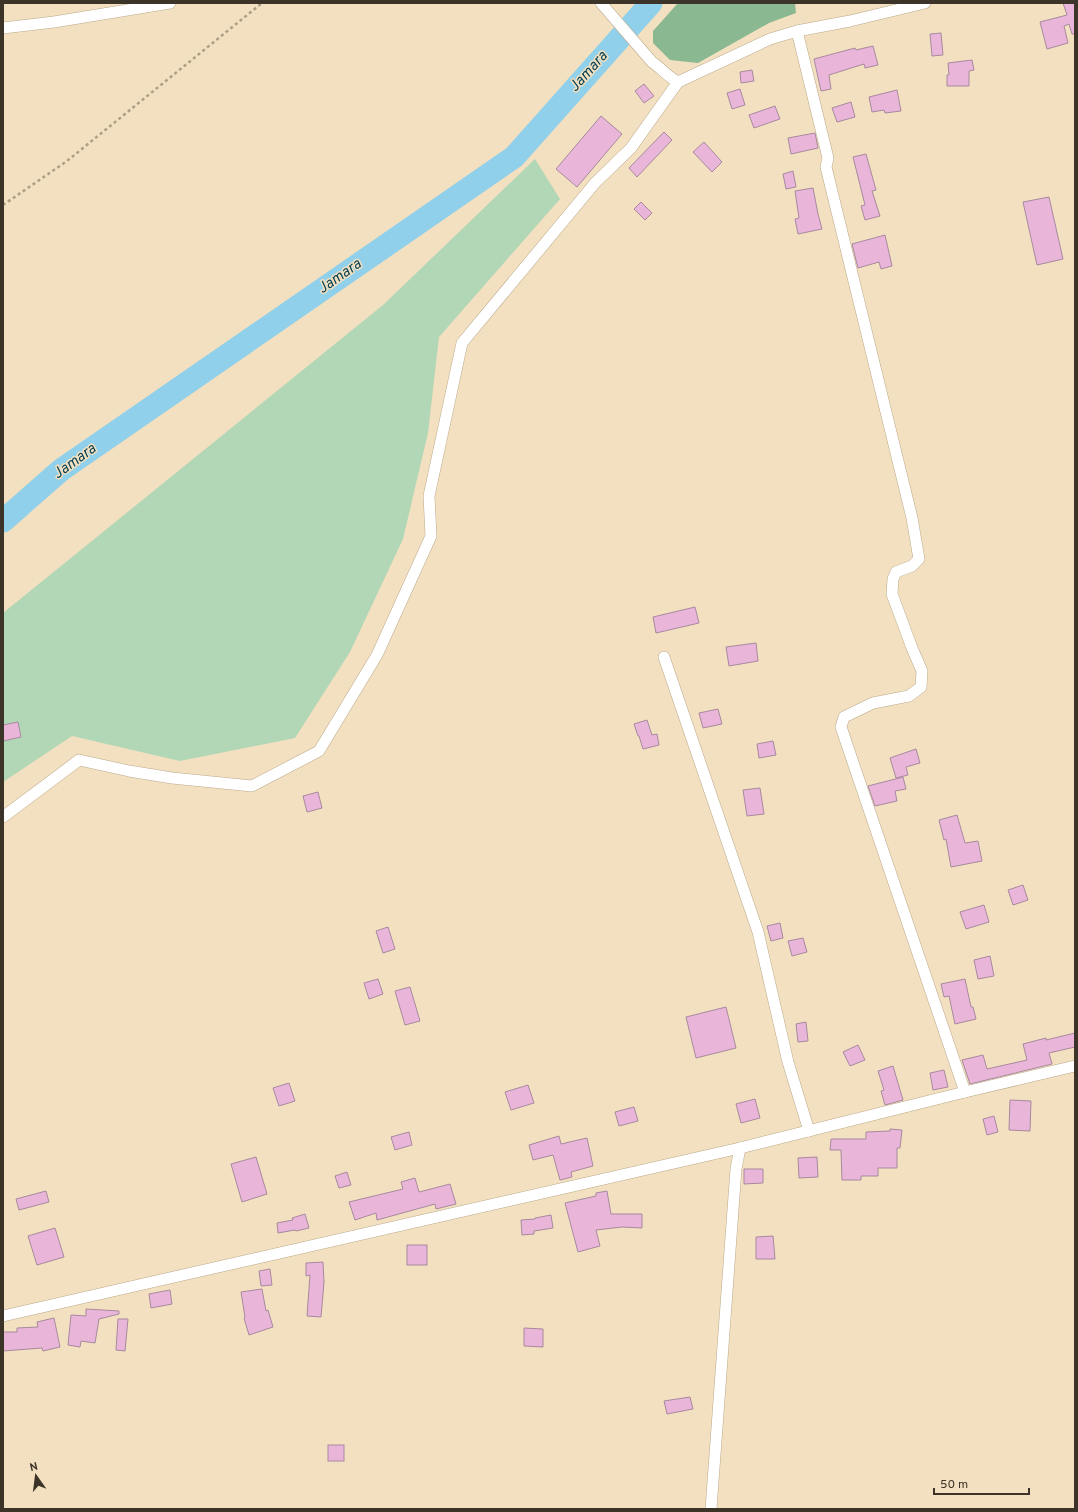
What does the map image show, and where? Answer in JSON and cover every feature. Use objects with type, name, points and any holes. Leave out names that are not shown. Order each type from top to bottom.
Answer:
[{"type":"street","points":[[3,28],[54,22],[170,3]]},
{"type":"street","points":[[601,3],[652,62],[670,78],[678,82]]},
{"type":"street","points":[[3,817],[79,760],[129,771],[172,778],[252,786],[319,751],[377,655],[431,536],[429,496],[462,343],[595,183],[630,148],[678,82],[770,39],[797,31],[850,21],[901,6],[924,3]]},
{"type":"street","points":[[797,31],[828,158],[826,167],[912,518],[919,559],[912,566],[896,572],[893,579],[892,594],[922,671],[921,687],[909,696],[873,703],[844,717],[841,727],[965,1092]]},
{"type":"street","points":[[664,657],[758,932],[788,1062],[809,1131]]},
{"type":"street","points":[[3,1316],[740,1148],[1075,1066]]},
{"type":"street","points":[[711,1509],[736,1169],[740,1148]]},
{"type":"path","points":[[3,205],[67,161],[262,3]]},
{"type":"green space","points":[[678,3],[795,3],[796,13],[769,23],[698,63],[670,60],[653,43],[653,31]]},
{"type":"green space","points":[[535,159],[560,199],[439,337],[428,433],[403,539],[350,652],[295,738],[180,761],[72,736],[3,782],[3,613],[383,305]]},
{"type":"building","points":[[1063,3],[1075,3],[1075,34],[1072,34],[1069,24],[1064,26],[1068,43],[1047,49],[1040,22],[1067,15]]},
{"type":"building","points":[[941,33],[943,55],[932,56],[930,34]]},
{"type":"building","points":[[873,46],[878,65],[865,68],[864,64],[829,75],[831,89],[821,91],[814,59],[855,48],[856,50]]},
{"type":"building","points":[[972,60],[974,70],[969,71],[969,86],[947,86],[947,75],[949,75],[948,63]]},
{"type":"building","points":[[752,70],[754,81],[741,83],[740,72]]},
{"type":"building","points":[[644,84],[654,96],[644,103],[635,91]]},
{"type":"building","points":[[740,89],[745,105],[732,109],[727,93]]},
{"type":"building","points":[[897,90],[901,111],[885,113],[884,110],[872,112],[869,97]]},
{"type":"building","points":[[851,102],[855,117],[837,122],[832,108]]},
{"type":"building","points":[[775,106],[780,119],[754,128],[749,115]]},
{"type":"building","points":[[601,116],[622,134],[577,187],[556,169]]},
{"type":"building","points":[[664,132],[672,140],[637,177],[629,168]]},
{"type":"building","points":[[815,133],[818,148],[791,154],[788,138]]},
{"type":"building","points":[[704,142],[722,162],[712,172],[693,152]]},
{"type":"building","points":[[866,154],[876,190],[872,191],[880,216],[865,220],[861,206],[865,205],[853,157]]},
{"type":"building","points":[[793,171],[796,187],[786,189],[783,174]]},
{"type":"building","points":[[813,188],[822,229],[798,234],[795,219],[799,218],[795,191]]},
{"type":"building","points":[[1049,197],[1063,259],[1037,265],[1023,202]]},
{"type":"building","points":[[641,202],[652,213],[645,220],[634,209]]},
{"type":"building","points":[[885,235],[892,266],[881,269],[879,262],[858,268],[852,244]]},
{"type":"building","points":[[695,607],[699,623],[656,633],[653,617]]},
{"type":"building","points":[[756,643],[758,661],[729,666],[726,647]]},
{"type":"building","points":[[718,709],[722,724],[703,728],[699,713]]},
{"type":"building","points":[[647,720],[652,735],[657,734],[659,745],[643,749],[634,724]]},
{"type":"building","points":[[18,722],[21,737],[3,741],[3,725]]},
{"type":"building","points":[[773,741],[776,755],[759,758],[757,744]]},
{"type":"building","points":[[916,749],[920,763],[906,767],[908,775],[896,778],[890,758]]},
{"type":"building","points":[[903,777],[906,789],[895,791],[897,801],[875,806],[868,786]]},
{"type":"building","points":[[760,788],[764,814],[747,816],[743,790]]},
{"type":"building","points":[[318,792],[322,808],[307,812],[303,796]]},
{"type":"building","points":[[957,815],[965,843],[978,841],[982,861],[951,867],[946,839],[944,840],[939,820]]},
{"type":"building","points":[[1023,885],[1028,900],[1013,905],[1008,890]]},
{"type":"building","points":[[984,905],[989,922],[966,929],[960,912]]},
{"type":"building","points":[[780,923],[783,938],[771,941],[767,926]]},
{"type":"building","points":[[388,927],[395,949],[383,953],[376,931]]},
{"type":"building","points":[[803,938],[807,952],[792,956],[788,941]]},
{"type":"building","points":[[990,956],[994,976],[978,979],[974,960]]},
{"type":"building","points":[[378,979],[383,994],[369,999],[364,983]]},
{"type":"building","points":[[965,979],[971,1007],[973,1007],[976,1019],[955,1024],[949,996],[944,997],[941,984]]},
{"type":"building","points":[[410,987],[420,1021],[405,1025],[395,991]]},
{"type":"building","points":[[726,1007],[736,1048],[696,1058],[686,1017]]},
{"type":"building","points":[[806,1022],[808,1041],[798,1042],[796,1024]]},
{"type":"building","points":[[1075,1033],[1075,1047],[1049,1053],[1052,1064],[970,1084],[962,1060],[983,1055],[987,1069],[1027,1060],[1023,1044]]},
{"type":"building","points":[[858,1045],[865,1060],[850,1066],[843,1052]]},
{"type":"building","points":[[893,1066],[903,1100],[885,1105],[881,1091],[884,1090],[878,1071]]},
{"type":"building","points":[[944,1070],[948,1087],[933,1090],[930,1073]]},
{"type":"building","points":[[289,1083],[295,1101],[279,1106],[273,1088]]},
{"type":"building","points":[[528,1085],[534,1103],[511,1110],[505,1092]]},
{"type":"building","points":[[755,1099],[760,1118],[741,1123],[736,1104]]},
{"type":"building","points":[[1010,1100],[1031,1101],[1030,1131],[1009,1130]]},
{"type":"building","points":[[634,1107],[638,1121],[619,1126],[615,1112]]},
{"type":"building","points":[[994,1116],[998,1132],[987,1135],[983,1119]]},
{"type":"building","points":[[890,1129],[902,1130],[900,1148],[897,1148],[897,1168],[878,1168],[878,1176],[861,1176],[861,1180],[842,1180],[841,1150],[830,1150],[831,1139],[866,1139],[866,1132],[890,1131]]},
{"type":"building","points":[[409,1132],[412,1145],[395,1150],[391,1137]]},
{"type":"building","points":[[559,1136],[561,1144],[587,1138],[593,1166],[571,1172],[572,1177],[560,1180],[553,1155],[533,1160],[529,1145]]},
{"type":"building","points":[[256,1157],[267,1194],[242,1202],[231,1164]]},
{"type":"building","points":[[817,1157],[818,1177],[799,1178],[798,1158]]},
{"type":"building","points":[[744,1169],[763,1169],[763,1183],[744,1184]]},
{"type":"building","points":[[347,1172],[351,1185],[339,1188],[335,1176]]},
{"type":"building","points":[[415,1178],[419,1192],[450,1184],[456,1204],[436,1209],[435,1204],[377,1220],[376,1213],[355,1220],[349,1202],[403,1189],[401,1182]]},
{"type":"building","points":[[46,1191],[49,1202],[19,1210],[16,1199]]},
{"type":"building","points":[[607,1191],[611,1214],[642,1214],[642,1228],[622,1227],[596,1230],[600,1246],[578,1252],[565,1203],[596,1196],[596,1193]]},
{"type":"building","points":[[305,1214],[309,1228],[278,1233],[277,1223],[293,1220],[292,1218]]},
{"type":"building","points":[[551,1215],[553,1228],[534,1231],[534,1234],[522,1235],[521,1220],[535,1219]]},
{"type":"building","points":[[55,1228],[64,1257],[37,1265],[28,1236]]},
{"type":"building","points":[[773,1236],[775,1259],[756,1259],[756,1237]]},
{"type":"building","points":[[407,1245],[427,1245],[427,1265],[407,1265]]},
{"type":"building","points":[[323,1262],[324,1282],[321,1317],[307,1316],[310,1275],[306,1276],[306,1263]]},
{"type":"building","points":[[270,1269],[272,1285],[261,1286],[259,1271]]},
{"type":"building","points":[[262,1289],[266,1311],[268,1310],[273,1327],[249,1335],[244,1318],[241,1292]]},
{"type":"building","points":[[170,1290],[172,1304],[151,1308],[149,1294]]},
{"type":"building","points":[[86,1309],[119,1311],[119,1314],[99,1319],[95,1343],[81,1341],[80,1347],[68,1345],[71,1315],[86,1316]]},
{"type":"building","points":[[54,1318],[60,1347],[43,1351],[42,1348],[3,1351],[3,1332],[17,1332],[17,1328],[38,1327],[37,1322]]},
{"type":"building","points":[[118,1319],[128,1319],[125,1351],[116,1350]]},
{"type":"building","points":[[524,1328],[543,1329],[543,1347],[524,1346]]},
{"type":"building","points":[[690,1397],[693,1409],[667,1414],[664,1401]]},
{"type":"building","points":[[328,1445],[344,1445],[344,1461],[328,1461]]},
{"type":"waterway","name":"Jamara","points":[[3,521],[61,470],[514,157],[651,3]]}]
